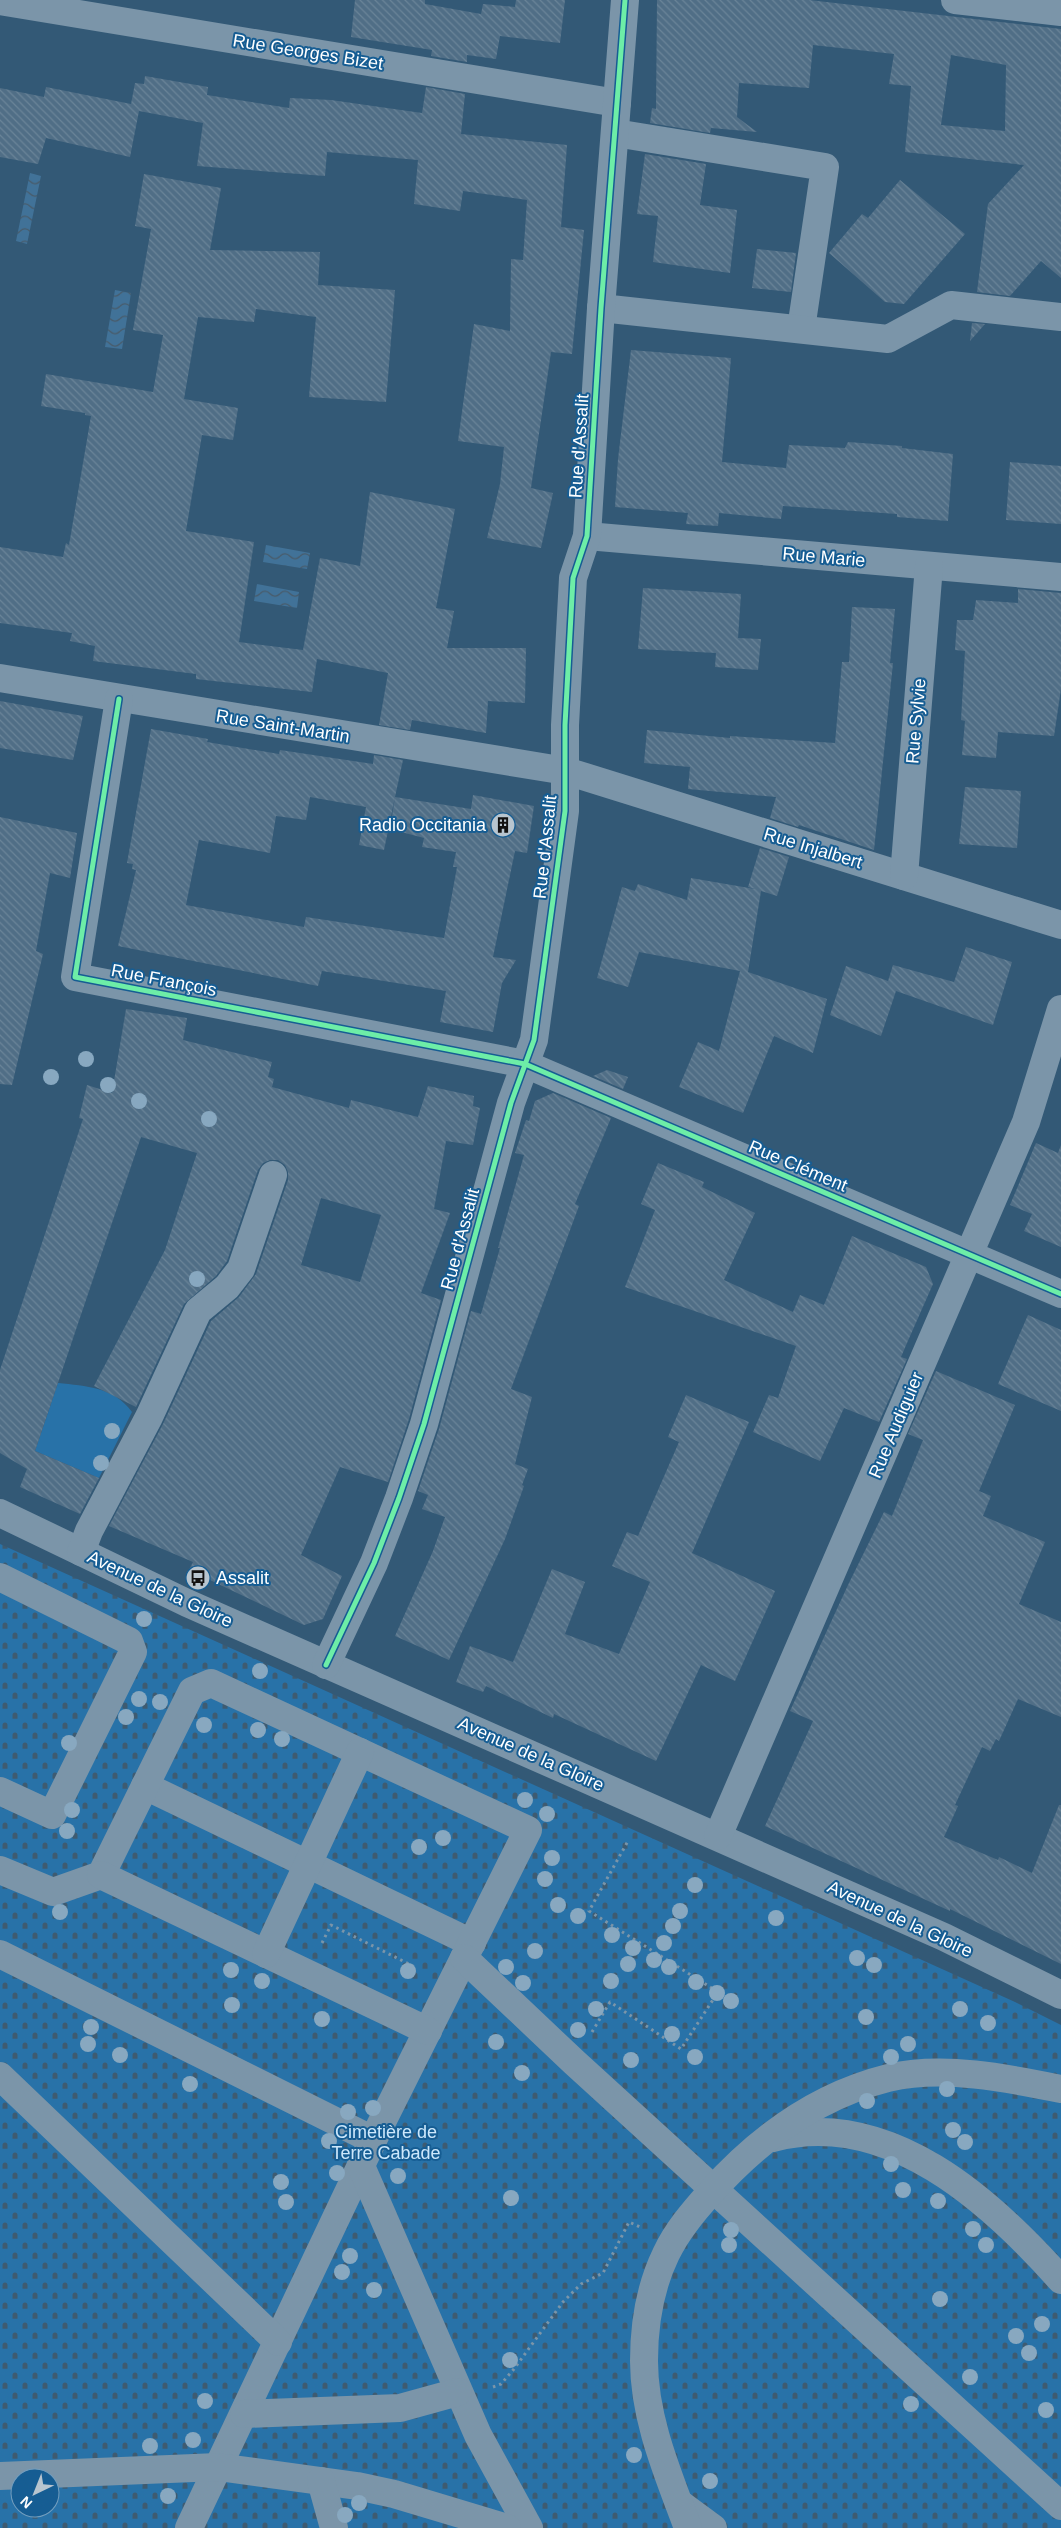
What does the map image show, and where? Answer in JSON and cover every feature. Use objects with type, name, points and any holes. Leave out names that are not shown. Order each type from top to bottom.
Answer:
[{"type":"street","name":"Rue d'Assalit","points":[[326,1665],[377,1553],[399,1498],[424,1424],[511,1102],[536,1031],[565,811],[565,725],[573,578],[587,536],[625,0]]},
{"type":"street","points":[[955,0],[1061,12]]},
{"type":"street","name":"Rue Georges Bizet","points":[[0,1],[617,103]]},
{"type":"street","points":[[615,133],[824,168],[801,329]]},
{"type":"street","points":[[602,308],[888,339],[951,305],[1061,317]]},
{"type":"street","name":"Rue Marie","points":[[587,536],[1061,577]]},
{"type":"street","name":"Rue Sylvie","points":[[904,876],[930,566]]},
{"type":"street","name":"Rue Saint-Martin","points":[[0,678],[119,700],[566,771]]},
{"type":"street","name":"Rue François","points":[[119,700],[75,977],[524,1064]]},
{"type":"street","name":"Rue Injalbert","points":[[566,771],[1061,925]]},
{"type":"street","name":"Rue Audiguier","points":[[718,1836],[1026,1122],[1061,1009]]},
{"type":"street","name":"Rue Clément","points":[[524,1064],[1061,1294]]},
{"type":"street","points":[[81,1552],[89,1532],[149,1417],[198,1311],[227,1287],[241,1269],[273,1175]]},
{"type":"street","name":"Avenue de la Gloire","points":[[0,1513],[326,1665],[944,1937],[1061,1995]]},
{"type":"street","points":[[0,1577],[129,1641],[133,1652],[52,1815],[0,1791]]},
{"type":"street","points":[[0,1870],[53,1892],[101,1875],[192,1691],[211,1683],[528,1830],[373,2140],[189,2528]]},
{"type":"street","points":[[266,1954],[360,1752]]},
{"type":"street","points":[[145,1786],[308,1864],[468,1950],[574,2062],[1061,2506]]},
{"type":"street","points":[[101,1875],[428,2031]]},
{"type":"street","points":[[0,1954],[373,2140]]},
{"type":"street","points":[[688,2528],[649,2416],[644,2360],[650,2303],[657,2277],[672,2243],[692,2214],[714,2188],[762,2141],[812,2106],[832,2096],[889,2078],[912,2075],[974,2075],[1061,2089]]},
{"type":"street","points":[[0,2076],[278,2342]]},
{"type":"street","points":[[762,2141],[788,2134],[822,2131],[861,2136],[898,2150],[939,2171],[960,2185],[1000,2219],[1061,2280]]},
{"type":"street","points":[[361,2166],[478,2435],[529,2528]]},
{"type":"street","points":[[244,2414],[400,2408],[461,2397]]},
{"type":"street","points":[[0,2476],[218,2467],[321,2481],[394,2494],[506,2528]]},
{"type":"street","points":[[321,2481],[334,2528]]},
{"type":"street","points":[[679,2503],[713,2528]]},
{"type":"path","points":[[574,2062],[610,2002],[681,2049],[718,1992],[590,1911],[628,1841]]},
{"type":"path","points":[[306,1974],[331,1925],[413,1966]]},
{"type":"path","points":[[461,2397],[500,2384],[514,2369],[563,2302],[581,2284],[603,2273],[629,2222],[672,2243]]},
{"type":"green space","points":[[58,1383],[99,1389],[117,1397],[132,1412],[99,1478],[35,1451]]},
{"type":"green space","name":"Cimetière de Terre Cabade","points":[[0,1544],[1015,2002],[1061,2025],[1061,2528],[0,2528]]},
{"type":"water","points":[[30,173],[41,176],[27,244],[16,241]]},
{"type":"water","points":[[115,290],[131,293],[122,349],[105,347]]},
{"type":"water","points":[[266,545],[310,553],[307,569],[263,562]]},
{"type":"water","points":[[257,584],[299,592],[297,608],[254,601]]},
{"type":"building","points":[[355,0],[425,0],[425,4],[481,14],[483,4],[515,7],[516,0],[565,0],[560,43],[500,36],[496,59],[467,55],[467,62],[431,56],[432,50],[351,37]]},
{"type":"building","points":[[657,0],[809,0],[1061,29],[1061,278],[1041,261],[1010,296],[977,292],[988,204],[1024,165],[905,152],[911,86],[889,84],[894,54],[813,45],[809,88],[739,83],[737,117],[757,132],[711,128],[710,133],[650,123],[652,108],[656,109]],"holes":[[[951,55],[1006,65],[1005,131],[941,125]]]},
{"type":"building","points":[[145,76],[208,87],[207,95],[289,108],[290,98],[331,100],[422,113],[426,87],[465,94],[461,134],[567,145],[561,227],[584,230],[572,354],[551,352],[531,488],[553,493],[541,548],[487,538],[500,484],[504,447],[458,441],[474,324],[510,331],[511,259],[523,260],[527,200],[463,191],[460,211],[414,204],[418,160],[327,152],[325,176],[197,166],[203,123],[139,111],[130,157],[46,138],[38,164],[0,157],[0,88],[44,97],[46,87],[131,104],[135,83],[144,84]]},
{"type":"building","points":[[645,154],[706,164],[700,205],[737,210],[730,273],[653,262],[658,216],[637,214]]},
{"type":"building","points":[[144,174],[221,188],[210,250],[320,252],[318,285],[395,290],[386,402],[309,397],[316,317],[256,309],[254,322],[198,317],[184,399],[238,408],[233,440],[202,435],[186,531],[254,542],[239,642],[303,650],[320,558],[360,566],[370,492],[455,509],[436,608],[454,611],[447,648],[526,648],[525,703],[488,701],[486,733],[412,720],[410,730],[379,725],[388,673],[317,659],[312,692],[196,679],[196,674],[93,661],[95,646],[70,641],[72,633],[0,623],[0,547],[63,557],[66,543],[69,545],[91,416],[85,415],[85,413],[41,406],[46,374],[153,392],[163,335],[133,330],[151,229],[135,226]]},
{"type":"building","points":[[900,180],[965,234],[904,304],[885,302],[829,253],[862,214],[868,218]]},
{"type":"building","points":[[757,249],[796,253],[791,292],[752,288]]},
{"type":"building","points":[[972,323],[985,324],[970,341]]},
{"type":"building","points":[[631,350],[731,358],[722,462],[786,468],[789,445],[845,448],[848,442],[902,446],[902,448],[953,454],[948,521],[897,517],[897,514],[783,506],[781,519],[719,513],[718,526],[686,524],[688,513],[615,507],[618,459]]},
{"type":"building","points":[[1010,462],[1061,466],[1061,524],[1006,520]]},
{"type":"building","points":[[643,588],[741,594],[738,638],[761,639],[758,670],[715,667],[716,653],[638,649]]},
{"type":"building","points":[[1018,589],[1061,593],[1061,689],[1054,736],[998,732],[996,758],[962,755],[965,721],[961,720],[965,651],[955,650],[957,620],[973,620],[976,600],[1018,603]]},
{"type":"building","points":[[852,607],[895,609],[890,663],[893,663],[874,850],[799,825],[798,827],[770,818],[776,797],[688,789],[690,767],[644,763],[647,730],[730,738],[730,736],[835,743],[842,662],[849,662]]},
{"type":"building","points":[[0,701],[83,716],[73,760],[0,748]]},
{"type":"building","points":[[151,729],[208,739],[207,742],[279,754],[280,750],[373,764],[374,755],[403,760],[395,797],[471,809],[473,795],[534,806],[527,853],[515,851],[493,957],[516,960],[502,983],[493,1032],[440,1022],[446,991],[322,971],[318,986],[118,946],[136,870],[132,869],[133,864],[127,863]],"holes":[[[310,797],[366,807],[359,845],[384,850],[395,797],[390,829],[424,838],[422,847],[456,852],[453,867],[457,867],[444,938],[306,917],[304,927],[186,905],[199,840],[270,853],[276,816],[306,820]]]},
{"type":"building","points":[[965,787],[1021,791],[1017,848],[959,844]]},
{"type":"building","points":[[0,817],[77,833],[70,878],[50,873],[36,951],[43,954],[12,1085],[0,1084]]},
{"type":"building","points":[[760,848],[789,857],[777,896],[761,891],[748,972],[827,999],[813,1053],[774,1036],[743,1113],[679,1087],[698,1042],[719,1051],[740,971],[639,952],[628,987],[597,978],[622,887],[635,891],[638,884],[687,900],[691,878],[755,889],[748,887]]},
{"type":"building","points":[[966,947],[1012,962],[993,1025],[896,991],[881,1036],[830,1015],[846,966],[888,981],[893,965],[954,982]]},
{"type":"building","points":[[126,1009],[187,1018],[183,1040],[272,1062],[268,1077],[274,1079],[272,1087],[349,1108],[351,1100],[418,1117],[428,1086],[474,1096],[473,1106],[480,1108],[473,1145],[446,1141],[434,1209],[450,1213],[421,1293],[441,1300],[409,1419],[388,1482],[340,1467],[301,1555],[342,1576],[323,1619],[304,1625],[189,1570],[193,1562],[109,1526],[163,1424],[211,1321],[239,1297],[256,1274],[288,1180],[288,1172],[285,1165],[278,1160],[270,1160],[263,1163],[258,1170],[227,1261],[216,1276],[184,1304],[136,1407],[94,1386],[165,1250],[197,1153],[141,1137],[35,1451],[99,1478],[80,1514],[20,1487],[27,1469],[0,1453],[0,1370],[83,1119],[79,1118],[87,1085],[112,1093]],"holes":[[[321,1198],[381,1215],[360,1282],[301,1265]]]},
{"type":"building","points":[[607,1070],[628,1077],[623,1089],[593,1076]]},
{"type":"building","points":[[553,1093],[611,1118],[575,1204],[579,1206],[511,1389],[532,1397],[515,1464],[528,1469],[522,1485],[524,1486],[505,1539],[449,1660],[395,1636],[433,1551],[445,1517],[422,1509],[428,1495],[418,1491],[439,1429],[471,1311],[481,1314],[524,1155],[515,1153],[526,1120],[529,1121],[535,1101]]},
{"type":"building","points":[[1036,1143],[1058,1153],[1061,1145],[1061,1247],[1024,1231],[1032,1214],[1010,1205]]},
{"type":"building","points":[[658,1163],[704,1182],[702,1187],[755,1213],[724,1280],[793,1312],[800,1295],[824,1305],[852,1236],[926,1267],[933,1284],[901,1357],[907,1359],[879,1422],[844,1408],[820,1461],[753,1432],[769,1395],[778,1398],[796,1346],[625,1287],[655,1210],[641,1204]]},
{"type":"building","points":[[1028,1315],[1061,1330],[1061,1411],[998,1384]]},
{"type":"building","points":[[936,1371],[1015,1405],[979,1491],[991,1496],[983,1516],[1045,1542],[1019,1604],[1061,1622],[1061,1717],[1018,1699],[999,1741],[996,1739],[990,1751],[982,1747],[955,1805],[958,1806],[944,1837],[998,1860],[999,1857],[1032,1873],[1059,1805],[1061,1805],[1061,1964],[950,1909],[950,1911],[765,1826],[813,1721],[790,1711],[884,1512],[892,1516],[923,1440],[908,1434]]},
{"type":"building","points":[[686,1395],[749,1422],[692,1553],[775,1591],[735,1681],[701,1665],[656,1761],[554,1714],[553,1718],[486,1686],[483,1692],[456,1682],[470,1646],[513,1662],[552,1569],[585,1582],[565,1634],[619,1654],[650,1582],[612,1566],[627,1532],[638,1536],[679,1442],[668,1437]]},
{"type":"cycle path","points":[[326,1665],[374,1563],[399,1498],[424,1424],[511,1103],[534,1040],[565,811],[565,725],[573,578],[587,536],[601,308],[625,0]]},
{"type":"cycle path","points":[[119,699],[75,977],[525,1064],[1061,1294]]},
{"type":"place","name":"Radio Occitania","points":[[503,825]]},
{"type":"place","name":"Assalit","points":[[198,1578]]}]
